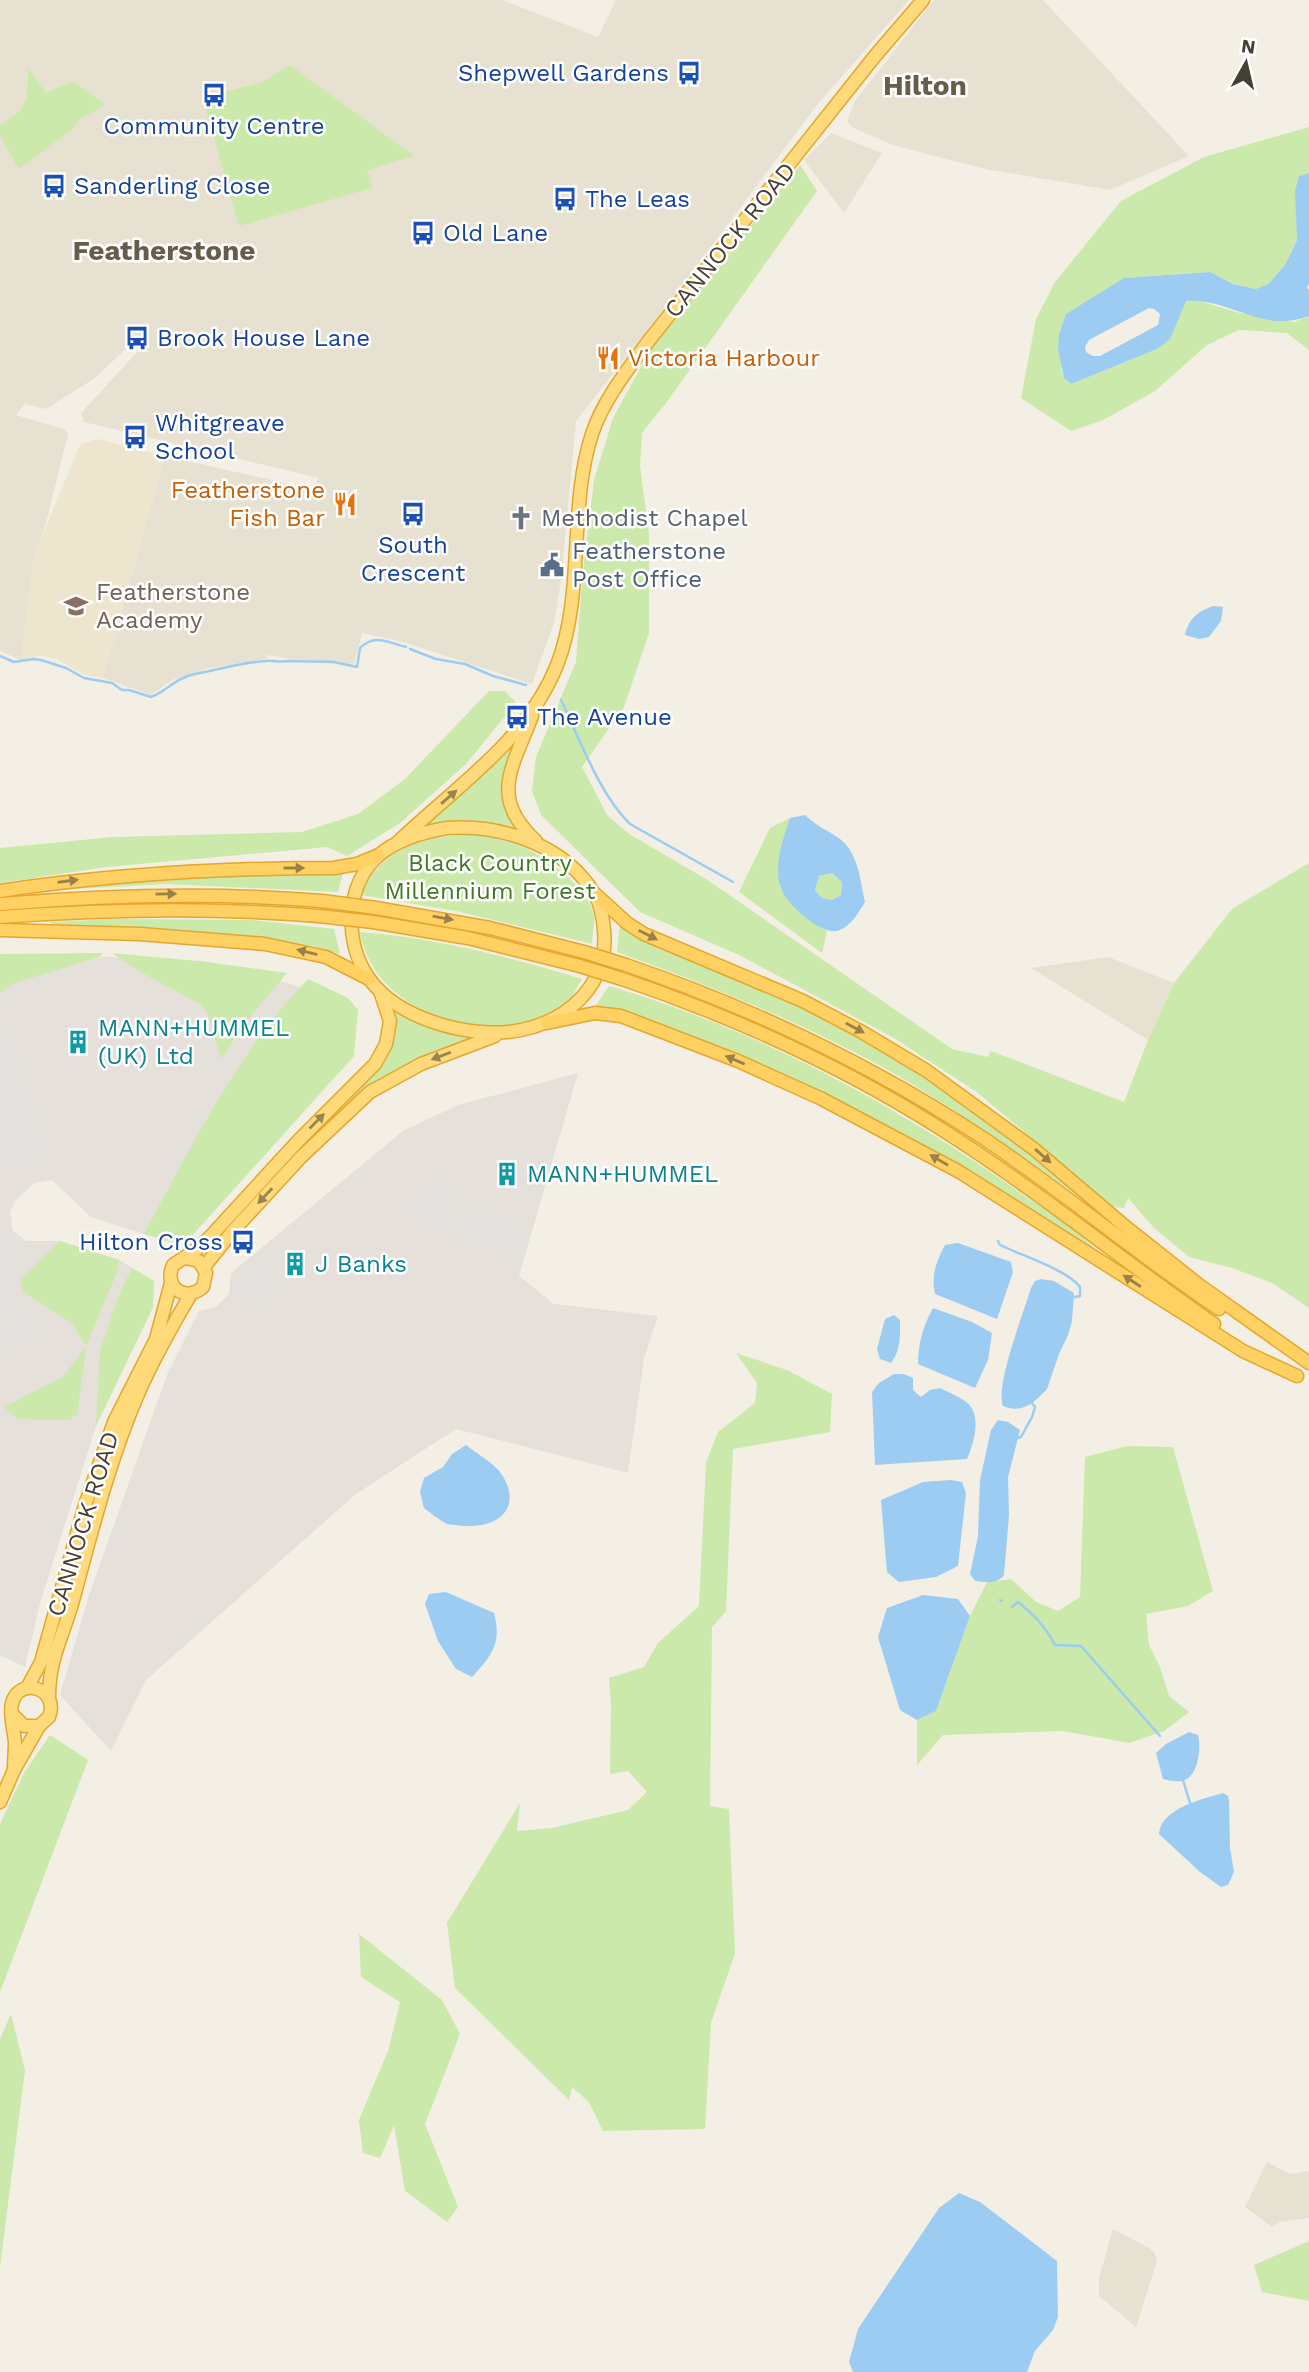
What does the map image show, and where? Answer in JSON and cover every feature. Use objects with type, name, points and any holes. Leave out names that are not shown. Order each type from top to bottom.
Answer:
[{"type":"highway","name":"CANNOCK ROAD","points":[[544,848],[512,814],[508,792],[512,768],[536,705],[557,666],[565,640],[583,471],[601,412],[647,343],[875,56],[923,0]]},
{"type":"highway","name":"CANNOCK ROAD","points":[[398,842],[489,761],[536,705]]},
{"type":"highway","points":[[0,891],[101,877],[163,872],[341,867],[357,864],[379,855],[398,842],[429,831],[478,828],[512,834],[544,848],[567,864],[627,923],[643,933],[803,1002],[862,1032],[927,1071],[1034,1149],[1126,1228],[1199,1285],[1309,1364]]},
{"type":"highway","points":[[379,855],[358,886],[351,924],[355,952],[369,979],[408,1010],[437,1024],[473,1032],[505,1032]]},
{"type":"highway","points":[[547,1023],[575,1004],[598,974],[605,937],[594,893]]},
{"type":"highway","points":[[0,904],[112,895],[172,894],[323,901],[477,925],[626,965],[702,992],[775,1023],[917,1097],[1025,1168],[1202,1298],[1309,1364]]},
{"type":"highway","points":[[0,918],[166,909],[236,910],[319,916],[468,938],[622,979],[739,1023],[813,1057],[886,1096],[981,1156],[1172,1295],[1309,1383]]},
{"type":"highway","points":[[0,930],[141,933],[265,944],[326,957],[369,979]]},
{"type":"highway","points":[[185,1258],[196,1259],[204,1268],[206,1278],[199,1291],[191,1294],[179,1292],[171,1283],[171,1269],[175,1263],[197,1249],[298,1140],[375,1064],[386,1044],[390,1021],[380,990]]},
{"type":"highway","points":[[204,1268],[301,1157],[370,1092],[421,1064],[505,1032],[595,1013],[621,1016],[738,1061],[822,1099],[958,1171],[1243,1351],[1297,1376]]},
{"type":"highway","name":"CANNOCK ROAD","points":[[27,1688],[41,1662],[85,1505],[114,1422],[156,1339],[171,1283]]},
{"type":"highway","name":"CANNOCK ROAD","points":[[48,1697],[52,1662],[120,1444],[138,1394],[191,1294]]},
{"type":"highway","points":[[13,1715],[16,1721],[24,1726],[39,1726],[46,1722],[51,1712],[48,1697],[39,1689],[27,1688],[14,1699],[13,1715],[14,1770]]},
{"type":"highway","points":[[0,1802],[14,1770],[39,1726]]},
{"type":"shaded area","points":[[0,0],[502,0],[598,37],[616,0],[909,0],[817,105],[687,279],[576,421],[561,581],[554,623],[532,684],[403,642],[362,633],[354,664],[268,655],[266,659],[209,668],[172,680],[151,695],[103,678],[165,456],[312,489],[319,478],[84,422],[81,413],[141,348],[131,344],[95,378],[46,409],[24,404],[16,415],[64,429],[68,434],[45,527],[34,556],[21,660],[0,651]]},
{"type":"shaded area","points":[[934,0],[1043,0],[1189,156],[1110,190],[985,169],[893,145],[851,127],[847,120],[855,101]]},
{"type":"shaded area","points":[[831,133],[882,153],[844,213],[804,160]]},
{"type":"shaded area","name":"Featherstone Academy","points":[[98,439],[165,456],[103,678],[84,675],[57,659],[40,655],[21,660],[34,556],[79,447],[83,443]]},
{"type":"shaded area","points":[[85,956],[204,961],[294,985],[348,1011],[213,1206],[172,1243],[91,1217],[52,1180],[34,1183],[16,1200],[10,1212],[13,1231],[26,1241],[60,1241],[119,1260],[154,1281],[153,1307],[96,1426],[40,1603],[25,1667],[0,1655],[0,958]]},
{"type":"shaded area","points":[[1108,957],[1174,983],[1148,1040],[1031,968]]},
{"type":"shaded area","points":[[3,1031],[46,1153],[8,1167],[0,1143],[0,1032]]},
{"type":"shaded area","points":[[578,1073],[519,1276],[554,1304],[658,1316],[644,1358],[628,1473],[456,1429],[356,1494],[146,1680],[111,1751],[60,1695],[89,1595],[167,1375],[199,1311],[216,1307],[229,1294],[231,1273],[403,1131],[458,1105]]},
{"type":"shaded area","points":[[445,1181],[454,1190],[446,1223],[437,1227],[420,1223],[409,1208]]},
{"type":"shaded area","points":[[467,1210],[526,1228],[521,1252],[460,1234]]},
{"type":"shaded area","points":[[12,1235],[12,1240],[18,1240],[20,1261],[15,1261],[13,1270],[17,1305],[0,1314],[0,1236]]},
{"type":"shaded area","points":[[265,1260],[283,1285],[258,1303],[250,1294],[242,1299],[232,1284]]},
{"type":"shaded area","points":[[27,1315],[36,1331],[0,1348],[0,1327]]},
{"type":"shaded area","points":[[1267,2162],[1290,2174],[1309,2171],[1309,2218],[1280,2222],[1272,2227],[1245,2207]]},
{"type":"shaded area","points":[[1113,2229],[1149,2248],[1154,2252],[1157,2261],[1136,2327],[1099,2296],[1099,2278]]},
{"type":"green space","points":[[290,65],[414,156],[367,170],[372,188],[239,226],[203,98],[262,82]]},
{"type":"green space","points":[[28,68],[46,93],[73,81],[105,105],[80,119],[74,128],[19,169],[0,136],[0,125],[17,114],[25,102]]},
{"type":"green space","points":[[1309,127],[1309,173],[1299,177],[1297,239],[1285,265],[1268,284],[1256,289],[1233,284],[1210,272],[1124,278],[1061,370],[1064,378],[1071,384],[1157,349],[1186,301],[1196,300],[1240,313],[1294,322],[1309,316],[1309,350],[1287,333],[1239,330],[1207,345],[1155,391],[1103,420],[1071,431],[1021,398],[1036,319],[1055,282],[1121,201],[1204,157]]},
{"type":"green space","points":[[800,165],[817,191],[642,433],[640,466],[649,534],[649,633],[624,707],[582,767],[607,815],[629,834],[706,879],[952,1049],[988,1057],[991,1051],[1124,1102],[1174,983],[1232,909],[1309,863],[1309,1308],[1272,1283],[1232,1268],[1189,1257],[1154,1228],[1128,1198],[1124,1208],[1113,1207],[978,1093],[894,1038],[739,955],[640,912],[541,815],[532,791],[536,757],[576,662],[594,480],[613,418],[649,352]]},
{"type":"green space","name":"Black Country Millennium Forest","points":[[489,691],[505,691],[516,703],[466,764],[400,823],[347,856],[327,847],[107,867],[0,883],[0,848],[113,837],[302,832],[358,814],[405,779]]},
{"type":"green space","points":[[516,736],[519,738],[507,773],[504,794],[505,804],[515,828],[464,820],[421,827]]},
{"type":"green space","points":[[790,818],[781,846],[780,887],[810,921],[827,931],[822,953],[739,892],[770,828]]},
{"type":"green space","name":"Black Country Millennium Forest","points":[[473,834],[515,844],[541,856],[564,873],[592,908],[592,944],[456,911],[361,895],[380,866],[406,847],[439,838]]},
{"type":"green space","points":[[343,873],[338,892],[165,884],[56,890],[225,874]]},
{"type":"green space","points":[[832,873],[842,882],[841,895],[832,900],[822,898],[815,890],[819,876]]},
{"type":"green space","points":[[112,919],[252,920],[334,929],[340,954],[313,946],[193,931],[51,924]]},
{"type":"green space","points":[[620,923],[773,993],[885,1051],[966,1104],[1095,1205],[1093,1207],[954,1110],[866,1058],[743,1001],[617,952]]},
{"type":"green space","name":"Black Country Millennium Forest","points":[[360,932],[417,939],[472,950],[582,979],[564,1006],[535,1019],[500,1026],[447,1020],[400,996],[382,979],[368,957]]},
{"type":"green space","points":[[102,953],[101,956],[12,984],[0,993],[0,954]]},
{"type":"green space","points":[[112,953],[287,973],[249,1018],[221,1059],[208,1014],[200,1004]]},
{"type":"green space","points":[[308,979],[348,998],[358,1010],[354,1056],[189,1239],[179,1243],[144,1234],[198,1134],[238,1068],[259,1037]]},
{"type":"green space","points":[[609,986],[715,1023],[818,1070],[965,1155],[1066,1224],[1093,1247],[1088,1248],[970,1173],[651,1022],[613,1009],[594,1008]]},
{"type":"green space","points":[[392,1007],[430,1028],[478,1039],[417,1058],[378,1079],[348,1103],[290,1161],[207,1258],[200,1253],[268,1179],[386,1059],[394,1034]]},
{"type":"green space","points":[[60,1241],[119,1260],[117,1272],[86,1346],[72,1323],[23,1292],[21,1280]]},
{"type":"green space","points":[[132,1268],[154,1281],[153,1307],[96,1426],[100,1351],[120,1292]]},
{"type":"green space","points":[[86,1346],[77,1415],[68,1420],[18,1419],[4,1407],[63,1377]]},
{"type":"green space","points":[[736,1353],[787,1370],[832,1394],[830,1432],[733,1449],[726,1611],[712,1627],[710,1806],[729,1809],[735,1953],[711,2023],[705,2129],[603,2131],[589,2102],[572,2087],[569,2100],[455,1988],[447,1923],[520,1803],[517,1831],[552,1828],[628,1810],[647,1792],[628,1771],[610,1774],[609,1678],[644,1667],[658,1643],[699,1606],[706,1463],[718,1432],[755,1403],[757,1383]]},
{"type":"green space","points":[[1127,1446],[1173,1447],[1213,1591],[1188,1606],[1146,1614],[1149,1645],[1160,1667],[1169,1696],[1189,1712],[1164,1731],[1129,1743],[1063,1731],[943,1735],[917,1765],[917,1720],[936,1711],[970,1616],[987,1582],[1011,1579],[1036,1602],[1058,1611],[1080,1597],[1085,1457]]},
{"type":"green space","points":[[50,1735],[88,1760],[0,1992],[0,1824],[24,1773]]},
{"type":"green space","points":[[359,1934],[442,2000],[460,2034],[425,2124],[458,2207],[447,2222],[405,2191],[394,2125],[380,2158],[363,2153],[359,2120],[388,2051],[400,2002],[361,1977]]},
{"type":"green space","points":[[11,2014],[25,2070],[0,2267],[0,2039]]},
{"type":"green space","points":[[1309,2241],[1309,2301],[1262,2292],[1254,2265]]},
{"type":"water","points":[[1309,173],[1309,316],[1276,321],[1217,305],[1186,301],[1170,339],[1157,349],[1071,384],[1064,378],[1058,349],[1059,335],[1066,314],[1124,278],[1210,272],[1233,284],[1256,289],[1268,284],[1285,265],[1297,240],[1295,191],[1299,176]],"holes":[[[1149,308],[1160,314],[1158,325],[1100,356],[1086,352],[1085,347],[1089,340]]]},
{"type":"water","points":[[1214,606],[1223,607],[1221,621],[1209,637],[1199,639],[1185,635],[1195,616]]},
{"type":"water","points":[[805,815],[844,843],[854,857],[865,902],[851,922],[840,930],[824,929],[815,924],[784,895],[779,880],[778,862],[790,818]],"holes":[[[832,873],[842,882],[841,895],[832,900],[822,898],[815,890],[819,876]]]},
{"type":"water","points":[[958,1243],[1011,1262],[1013,1272],[997,1319],[935,1294],[934,1275],[939,1257],[945,1245]]},
{"type":"water","points":[[1035,1281],[1054,1281],[1074,1293],[1072,1321],[1047,1389],[1027,1406],[1010,1408],[1003,1406],[1002,1396],[1006,1366],[1031,1288]]},
{"type":"water","points":[[933,1308],[972,1322],[992,1333],[988,1360],[975,1388],[918,1364],[922,1335]]},
{"type":"water","points":[[894,1315],[900,1320],[900,1337],[897,1353],[891,1363],[880,1359],[877,1349],[885,1319]]},
{"type":"water","points":[[894,1374],[913,1378],[913,1390],[921,1397],[930,1390],[940,1388],[971,1406],[975,1428],[967,1459],[875,1465],[872,1392],[879,1383]]},
{"type":"water","points":[[998,1420],[1008,1422],[1020,1430],[1008,1477],[1009,1515],[1004,1575],[994,1582],[975,1581],[970,1574],[978,1536],[980,1480],[991,1430]]},
{"type":"water","points":[[466,1445],[497,1468],[509,1490],[510,1500],[502,1516],[474,1526],[447,1524],[424,1508],[420,1492],[424,1478],[443,1467],[452,1454]]},
{"type":"water","points":[[923,1482],[962,1482],[966,1493],[958,1566],[936,1577],[899,1582],[887,1572],[881,1500]]},
{"type":"water","points":[[446,1592],[494,1613],[497,1633],[494,1648],[472,1677],[456,1669],[438,1641],[425,1604],[429,1594]]},
{"type":"water","points":[[923,1595],[958,1599],[970,1616],[936,1711],[917,1720],[900,1710],[878,1637],[887,1608]]},
{"type":"water","points":[[1189,1732],[1198,1735],[1199,1740],[1194,1770],[1184,1780],[1163,1779],[1156,1753],[1166,1744]]},
{"type":"water","points":[[1223,1793],[1228,1796],[1229,1801],[1230,1848],[1234,1872],[1228,1885],[1221,1887],[1200,1872],[1159,1834],[1167,1817],[1175,1811]]},
{"type":"water","points":[[959,2193],[980,2202],[1057,2261],[1058,2317],[1053,2330],[1035,2351],[1027,2372],[853,2372],[849,2362],[858,2329],[939,2208]]},
{"type":"waterway","points":[[0,656],[14,662],[41,660],[66,668],[84,678],[112,683],[122,690],[151,697],[188,676],[239,664],[266,661],[334,662],[357,667],[360,648],[366,643],[382,640],[406,647]]},
{"type":"waterway","points":[[410,649],[526,685]]},
{"type":"waterway","points":[[561,700],[600,782],[630,824],[733,882]]},
{"type":"waterway","points":[[998,1241],[1000,1245],[1055,1269],[1074,1281],[1080,1287],[1080,1296],[1075,1297]]},
{"type":"waterway","points":[[1017,1438],[1021,1437],[1032,1417],[1035,1407],[1031,1402]]},
{"type":"waterway","points":[[1012,1607],[1018,1602],[1024,1607],[1043,1626],[1055,1645],[1081,1646],[1160,1736]]},
{"type":"waterway","points":[[1183,1780],[1190,1803]]},
{"type":"place","name":"Shepwell Gardens","points":[[689,73]]},
{"type":"place","name":"Community Centre","points":[[214,95]]},
{"type":"place","name":"Sanderling Close","points":[[54,186]]},
{"type":"place","name":"The Leas","points":[[565,199]]},
{"type":"place","name":"Old Lane","points":[[423,233]]},
{"type":"place","name":"Brook House Lane","points":[[137,338]]},
{"type":"place","name":"Victoria Harbour","points":[[608,358]]},
{"type":"place","name":"Whitgreave School","points":[[135,437]]},
{"type":"place","name":"Featherstone Fish Bar","points":[[345,504]]},
{"type":"place","name":"South Crescent","points":[[413,514]]},
{"type":"place","name":"Methodist Chapel","points":[[521,518]]},
{"type":"place","name":"Featherstone Post Office","points":[[552,565]]},
{"type":"place","name":"Featherstone Academy","points":[[76,606]]},
{"type":"place","name":"The Avenue","points":[[517,717]]},
{"type":"place","name":"MANN+HUMMEL (UK) Ltd","points":[[78,1042]]},
{"type":"place","name":"MANN+HUMMEL","points":[[507,1174]]},
{"type":"place","name":"Hilton Cross","points":[[243,1242]]},
{"type":"place","name":"J Banks","points":[[295,1264]]},
{"type":"district","name":"Hilton","points":[[925,85]]},
{"type":"district","name":"Featherstone","points":[[164,250]]}]
